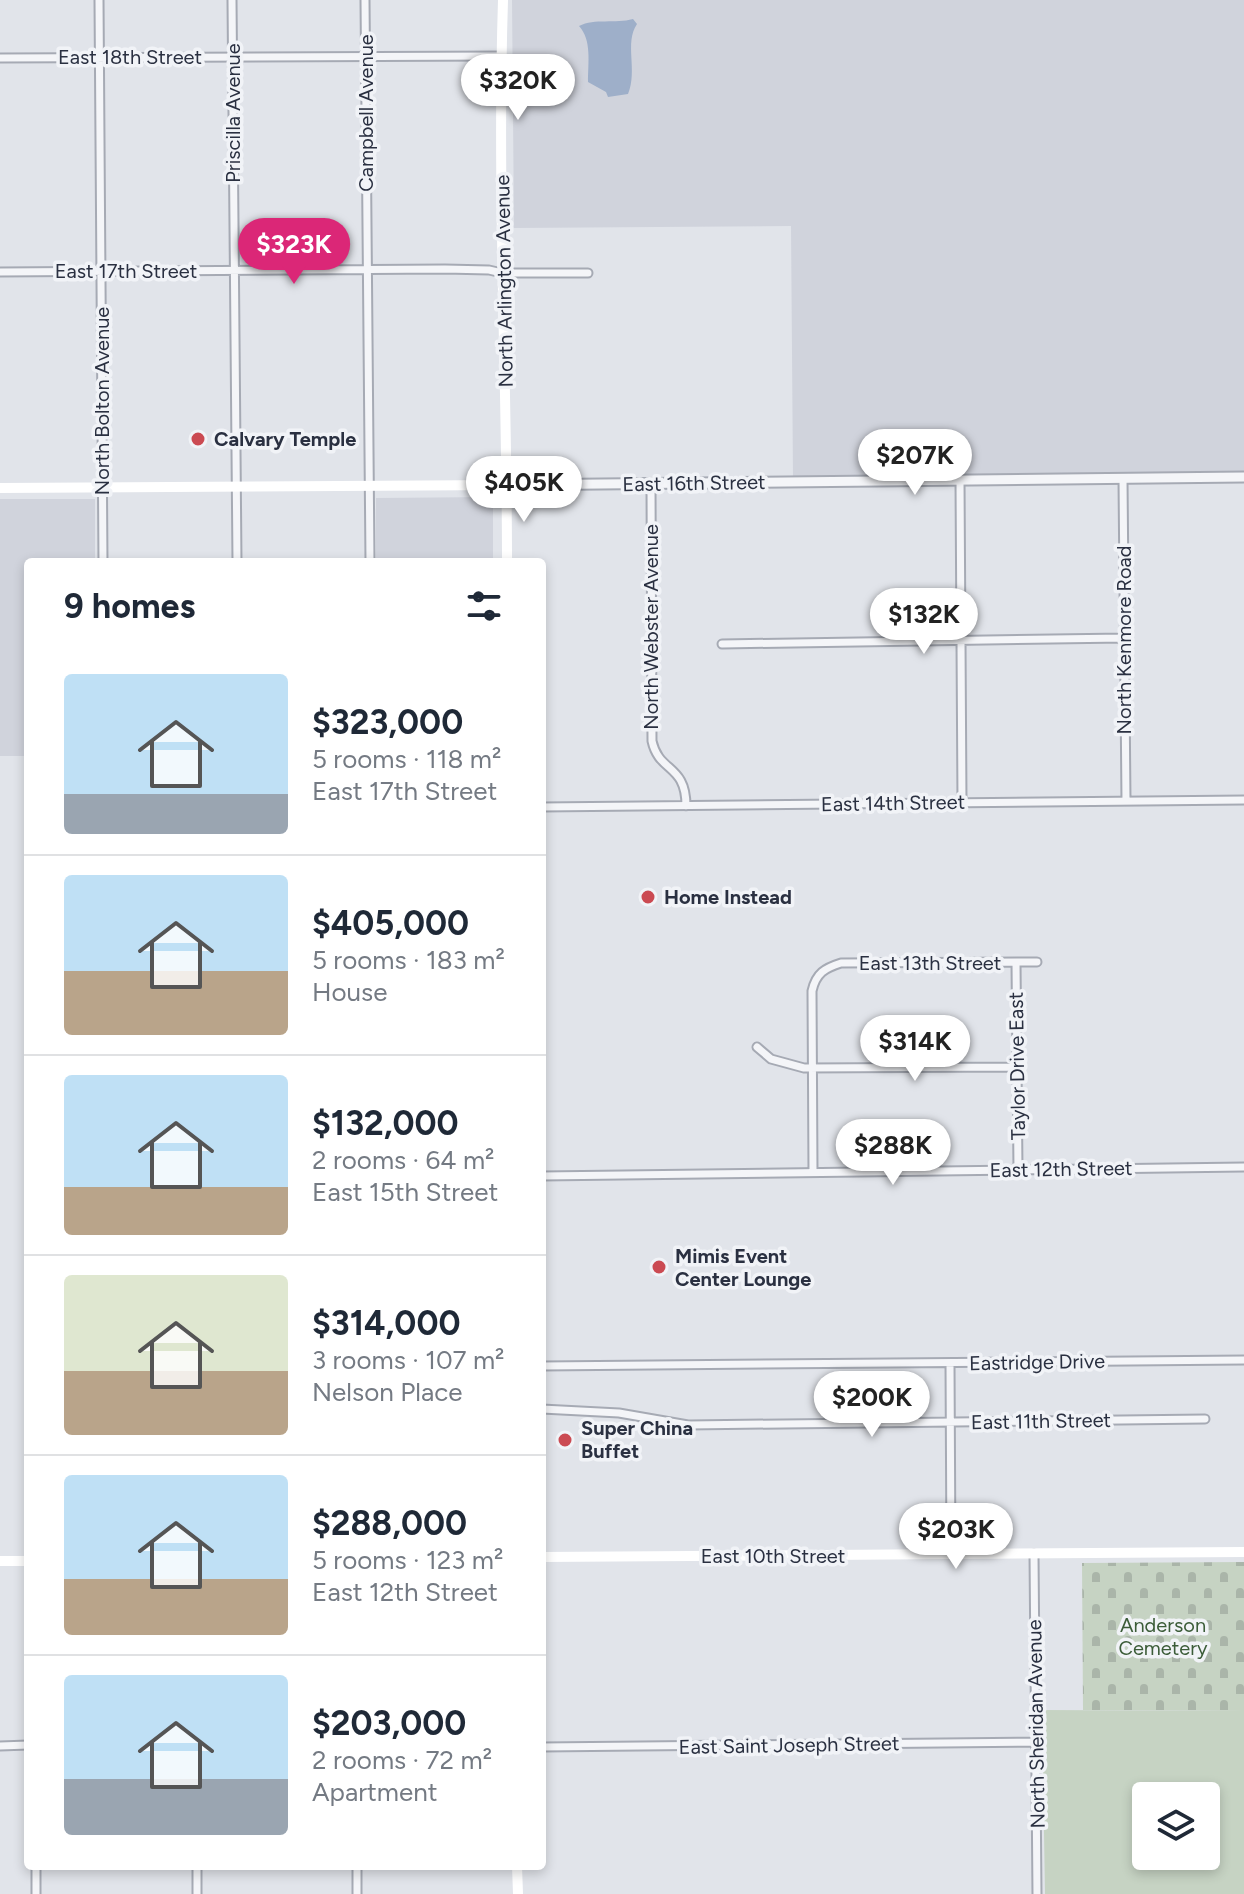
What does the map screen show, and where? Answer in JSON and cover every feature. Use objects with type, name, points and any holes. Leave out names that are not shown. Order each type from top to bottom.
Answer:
[{"type":"main road","name":"North Arlington Avenue","points":[[503,0],[502,273],[507,558]]},
{"type":"main road","name":"East 16th Street","points":[[0,488],[507,485]]},
{"type":"main road","name":"East 10th Street","points":[[546,1557],[1244,1552]]},
{"type":"main road","points":[[0,1561],[24,1561]]},
{"type":"main road","points":[[517,1870],[518,1894]]},
{"type":"street","name":"North Bolton Avenue","points":[[99,0],[103,558]]},
{"type":"street","name":"Priscilla Avenue","points":[[232,0],[237,558]]},
{"type":"street","name":"Campbell Avenue","points":[[365,0],[370,558]]},
{"type":"street","name":"East 18th Street","points":[[0,58],[501,56]]},
{"type":"street","name":"East 17th Street","points":[[0,272],[474,270],[588,273]]},
{"type":"street","name":"East 16th Street","points":[[507,485],[1244,477]]},
{"type":"street","name":"North Kenmore Road","points":[[1123,479],[1126,801]]},
{"type":"street","points":[[960,480],[962,803]]},
{"type":"street","name":"North Webster Avenue","points":[[651,483],[652,741],[660,759],[682,779],[686,806]]},
{"type":"street","points":[[722,644],[1124,638]]},
{"type":"street","name":"East 14th Street","points":[[546,807],[1244,800]]},
{"type":"street","name":"East 13th Street","points":[[813,1069],[812,991],[823,969],[841,963],[1037,962]]},
{"type":"street","name":"Taylor Drive East","points":[[1016,963],[1018,1170]]},
{"type":"street","points":[[757,1047],[771,1059],[813,1069],[1017,1067]]},
{"type":"street","points":[[813,1069],[813,1172]]},
{"type":"street","name":"East 12th Street","points":[[546,1176],[1244,1167]]},
{"type":"street","name":"Eastridge Drive","points":[[546,1366],[1244,1360]]},
{"type":"street","points":[[950,1363],[951,1554]]},
{"type":"street","name":"East 11th Street","points":[[546,1409],[619,1413],[688,1425],[1205,1419]]},
{"type":"street","name":"North Sheridan Avenue","points":[[1034,1554],[1037,1894]]},
{"type":"street","name":"East Saint Joseph Street","points":[[546,1747],[1036,1742]]},
{"type":"street","points":[[0,1746],[24,1745]]},
{"type":"street","points":[[36,1870],[36,1894]]},
{"type":"street","points":[[197,1870],[197,1894]]},
{"type":"street","points":[[357,1870],[357,1894]]},
{"type":"shaded area","points":[[512,0],[1244,0],[1244,471],[793,477],[791,226],[514,228]]},
{"type":"shaded area","points":[[493,497],[493,558],[376,558],[376,498]]},
{"type":"shaded area","points":[[0,499],[95,499],[95,558],[24,558],[24,756],[0,756]]},
{"type":"green space","name":"Anderson Cemetery","points":[[1244,1562],[1244,1711],[1083,1710],[1082,1563]]},
{"type":"green space","points":[[1042,1710],[1244,1711],[1244,1894],[1045,1894]]},
{"type":"water","points":[[633,19],[637,24],[632,40],[631,85],[628,94],[608,97],[606,92],[588,82],[588,45],[579,26]]},
{"type":"place","name":"Calvary Temple","points":[[198,439]]},
{"type":"place","name":"Home Instead","points":[[648,897]]},
{"type":"place","name":"Mimis Event Center Lounge","points":[[659,1267]]},
{"type":"place","name":"Super China Buffet","points":[[565,1440]]}]
